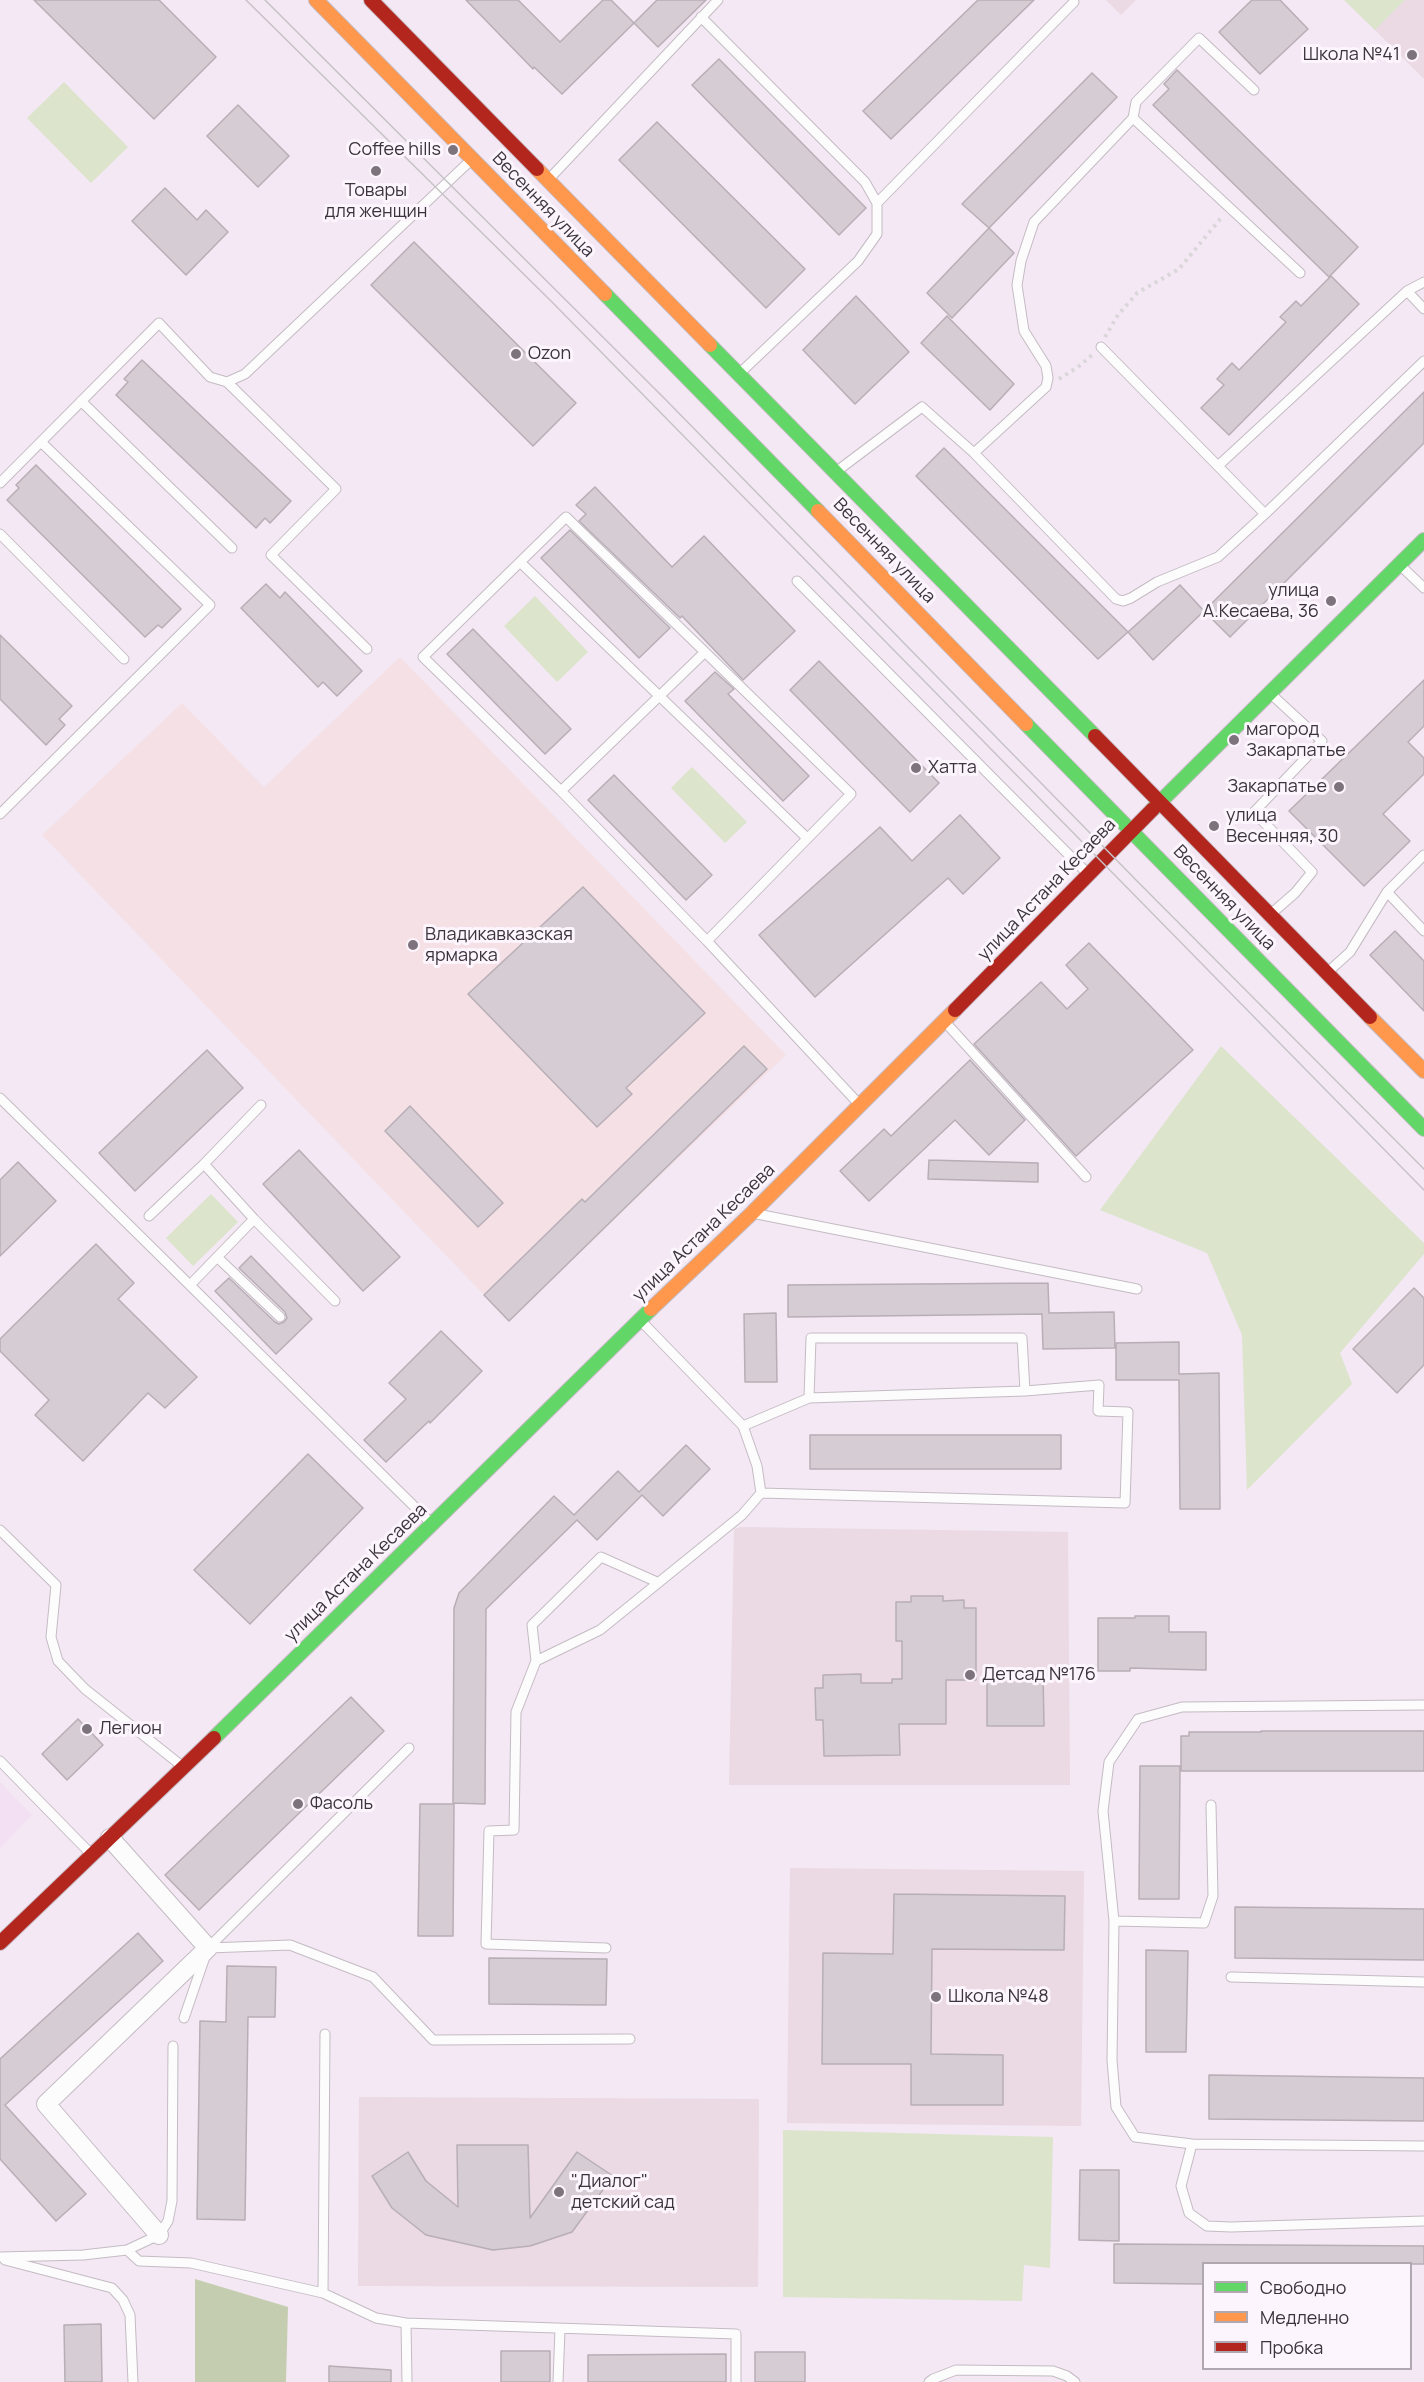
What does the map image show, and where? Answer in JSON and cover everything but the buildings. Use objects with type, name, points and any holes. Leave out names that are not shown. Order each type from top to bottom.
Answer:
[{"type":"street","name":"Весенняя улица","points":[[316,0],[1424,1129]]},
{"type":"street","name":"Весенняя улица","points":[[371,0],[1424,1071]]},
{"type":"street","name":"улица Астана Кесаева","points":[[0,1943],[93,1856],[641,1321],[660,1299],[752,1213],[1159,802],[1424,540]]},
{"type":"street","points":[[110,1838],[208,1948],[45,2104],[159,2235]]},
{"type":"lane","points":[[548,180],[718,0]]},
{"type":"lane","points":[[877,203],[1074,2]]},
{"type":"lane","points":[[701,17],[865,182],[877,203],[877,234],[858,261],[739,374]]},
{"type":"lane","points":[[974,453],[1046,387],[1048,378],[1046,366],[1024,331],[1017,285],[1021,261],[1034,222],[1133,118],[1136,102],[1199,38],[1254,90]]},
{"type":"lane","points":[[1133,118],[1300,273]]},
{"type":"lane","points":[[227,381],[245,374],[473,159]]},
{"type":"lane","points":[[1219,465],[1407,291],[1424,282]]},
{"type":"lane","points":[[1407,291],[1424,309]]},
{"type":"lane","points":[[0,483],[159,323],[198,367],[210,377],[227,381],[336,489],[271,555],[367,649]]},
{"type":"lane","points":[[1101,347],[1265,514]]},
{"type":"lane","points":[[835,472],[922,407],[974,453],[1116,599],[1123,601],[1157,582],[1218,557],[1424,361]]},
{"type":"lane","points":[[81,401],[232,548]]},
{"type":"lane","points":[[0,814],[210,605],[41,442]]},
{"type":"lane","points":[[707,941],[851,794],[566,517],[423,657],[561,791],[707,941],[859,1105]]},
{"type":"lane","points":[[0,534],[124,659]]},
{"type":"lane","points":[[520,562],[807,838]]},
{"type":"lane","points":[[1400,564],[1424,588]]},
{"type":"lane","points":[[797,581],[1088,874]]},
{"type":"lane","points":[[561,791],[705,652]]},
{"type":"lane","points":[[1269,692],[1322,741],[1254,812],[1312,872],[1296,893],[1270,915]]},
{"type":"lane","points":[[1327,973],[1350,952],[1387,892],[1424,855]]},
{"type":"lane","points":[[1387,892],[1424,931]]},
{"type":"lane","points":[[944,1021],[1086,1176]]},
{"type":"lane","points":[[0,1098],[432,1524]]},
{"type":"lane","points":[[149,1216],[261,1105]]},
{"type":"lane","points":[[204,1164],[254,1219],[335,1301]]},
{"type":"lane","points":[[752,1213],[1137,1289]]},
{"type":"lane","points":[[190,1285],[254,1219]]},
{"type":"lane","points":[[217,1257],[280,1317]]},
{"type":"lane","points":[[536,1661],[600,1630],[742,1515],[761,1493],[757,1466],[743,1426],[641,1321]]},
{"type":"lane","points":[[809,1398],[811,1338],[1022,1338],[1025,1391]]},
{"type":"lane","points":[[743,1426],[809,1398],[1025,1391],[1099,1385],[1098,1411],[1128,1412],[1125,1503],[761,1493]]},
{"type":"lane","points":[[0,1530],[56,1585],[51,1637],[58,1661],[86,1689],[183,1766]]},
{"type":"lane","points":[[606,1948],[486,1944],[489,1831],[514,1830],[516,1712],[536,1661],[532,1624],[601,1557],[657,1582]]},
{"type":"lane","points":[[1424,1705],[1182,1707],[1138,1719],[1109,1762],[1103,1811],[1114,1922],[1112,2060],[1116,2107],[1135,2137],[1192,2144],[1424,2146]]},
{"type":"lane","points":[[184,2018],[208,1948],[409,1748]]},
{"type":"lane","points":[[0,1761],[93,1856]]},
{"type":"lane","points":[[1114,1922],[1204,1923],[1213,1896],[1211,1805]]},
{"type":"lane","points":[[208,1948],[290,1945],[373,1977],[433,2040],[630,2038]]},
{"type":"lane","points":[[1231,1977],[1424,1982]]},
{"type":"lane","points":[[323,2293],[325,2034]]},
{"type":"lane","points":[[0,2258],[83,2255],[126,2250],[159,2235],[168,2221],[171,2200],[173,2046]]},
{"type":"lane","points":[[1192,2144],[1181,2186],[1189,2213],[1207,2226],[1424,2221]]},
{"type":"lane","points":[[126,2250],[140,2261],[191,2262],[323,2293],[376,2318],[406,2323],[736,2334],[736,2382]]},
{"type":"lane","points":[[0,2258],[112,2288],[123,2300],[130,2315],[134,2382]]},
{"type":"lane","points":[[406,2323],[407,2382]]},
{"type":"lane","points":[[558,2382],[560,2329]]},
{"type":"lane","points":[[929,2382],[956,2370],[967,2370],[1053,2371],[1075,2382]]},
{"type":"path","points":[[1046,387],[1078,367],[1101,347],[1118,315],[1137,293],[1179,269],[1230,208]]},
{"type":"shaded area","points":[[1106,0],[1136,0],[1121,15]]},
{"type":"shaded area","name":"Школа №41","points":[[1344,0],[1424,0],[1424,79],[1375,30]]},
{"type":"shaded area","name":"Владикавказская ярмарка","points":[[400,657],[786,1055],[509,1321],[42,835],[182,703],[264,787]]},
{"type":"shaded area","points":[[741,1527],[1068,1532],[1070,1785],[729,1785],[734,1529]]},
{"type":"shaded area","points":[[0,1782],[32,1815],[0,1848]]},
{"type":"shaded area","name":"Школа №48","points":[[790,1868],[1084,1871],[1081,2126],[787,2123]]},
{"type":"shaded area","name":"\"Диалог\" детский сад","points":[[359,2097],[759,2099],[758,2287],[358,2286]]},
{"type":"green space","points":[[1344,0],[1405,0],[1375,30]]},
{"type":"green space","points":[[64,82],[128,147],[91,183],[27,118]]},
{"type":"green space","points":[[535,596],[588,652],[557,682],[504,626]]},
{"type":"green space","points":[[692,767],[747,822],[725,843],[671,788]]},
{"type":"green space","points":[[1221,1046],[1424,1243],[1424,1254],[1340,1353],[1352,1384],[1247,1490],[1242,1335],[1207,1253],[1100,1210]]},
{"type":"green space","points":[[211,1194],[238,1222],[193,1266],[166,1238]]},
{"type":"green space","points":[[783,2130],[1053,2137],[1050,2268],[1024,2265],[1022,2301],[783,2297]]},
{"type":"green space","points":[[195,2279],[288,2307],[286,2382],[195,2382]]},
{"type":"tram line","points":[[246,0],[552,302],[1424,1190]]},
{"type":"tram line","points":[[265,0],[665,399],[1137,881],[1424,1169]]},
{"type":"traffic: fast","points":[[605,294],[818,511]]},
{"type":"traffic: fast","points":[[710,345],[1095,736]]},
{"type":"traffic: fast","points":[[1153,809],[1424,540]]},
{"type":"traffic: fast","points":[[1026,724],[1424,1129]]},
{"type":"traffic: fast","points":[[214,1738],[651,1309]]},
{"type":"traffic: slow","points":[[316,0],[605,294]]},
{"type":"traffic: slow","points":[[537,169],[710,345]]},
{"type":"traffic: slow","points":[[818,511],[1026,724]]},
{"type":"traffic: slow","points":[[651,1309],[752,1213],[955,1010]]},
{"type":"traffic: slow","points":[[1370,1017],[1424,1071]]},
{"type":"traffic: jam","points":[[371,0],[537,169]]},
{"type":"traffic: jam","points":[[1095,736],[1370,1017]]},
{"type":"traffic: jam","points":[[955,1010],[1153,809]]},
{"type":"traffic: jam","points":[[0,1943],[214,1738]]},
{"type":"place","name":"Школа №41","points":[[1412,55]]},
{"type":"place","name":"Coffee hills","points":[[453,150]]},
{"type":"place","name":"Товары для женщин","points":[[376,171]]},
{"type":"place","name":"Ozon","points":[[516,354]]},
{"type":"place","name":"улица А.Кесаева, 36","points":[[1331,601]]},
{"type":"place","name":"магород Закарпатье","points":[[1234,740]]},
{"type":"place","name":"Хатта","points":[[916,768]]},
{"type":"place","name":"Закарпатье","points":[[1339,787]]},
{"type":"place","name":"улица Весенняя, 30","points":[[1214,826]]},
{"type":"place","name":"Владикавказская ярмарка","points":[[413,945]]},
{"type":"place","name":"Детсад №176","points":[[970,1675]]},
{"type":"place","name":"Легион","points":[[87,1729]]},
{"type":"place","name":"Фасоль","points":[[298,1804]]},
{"type":"place","name":"Школа №48","points":[[936,1997]]},
{"type":"place","name":"\"Диалог\" детский сад","points":[[559,2192]]}]
